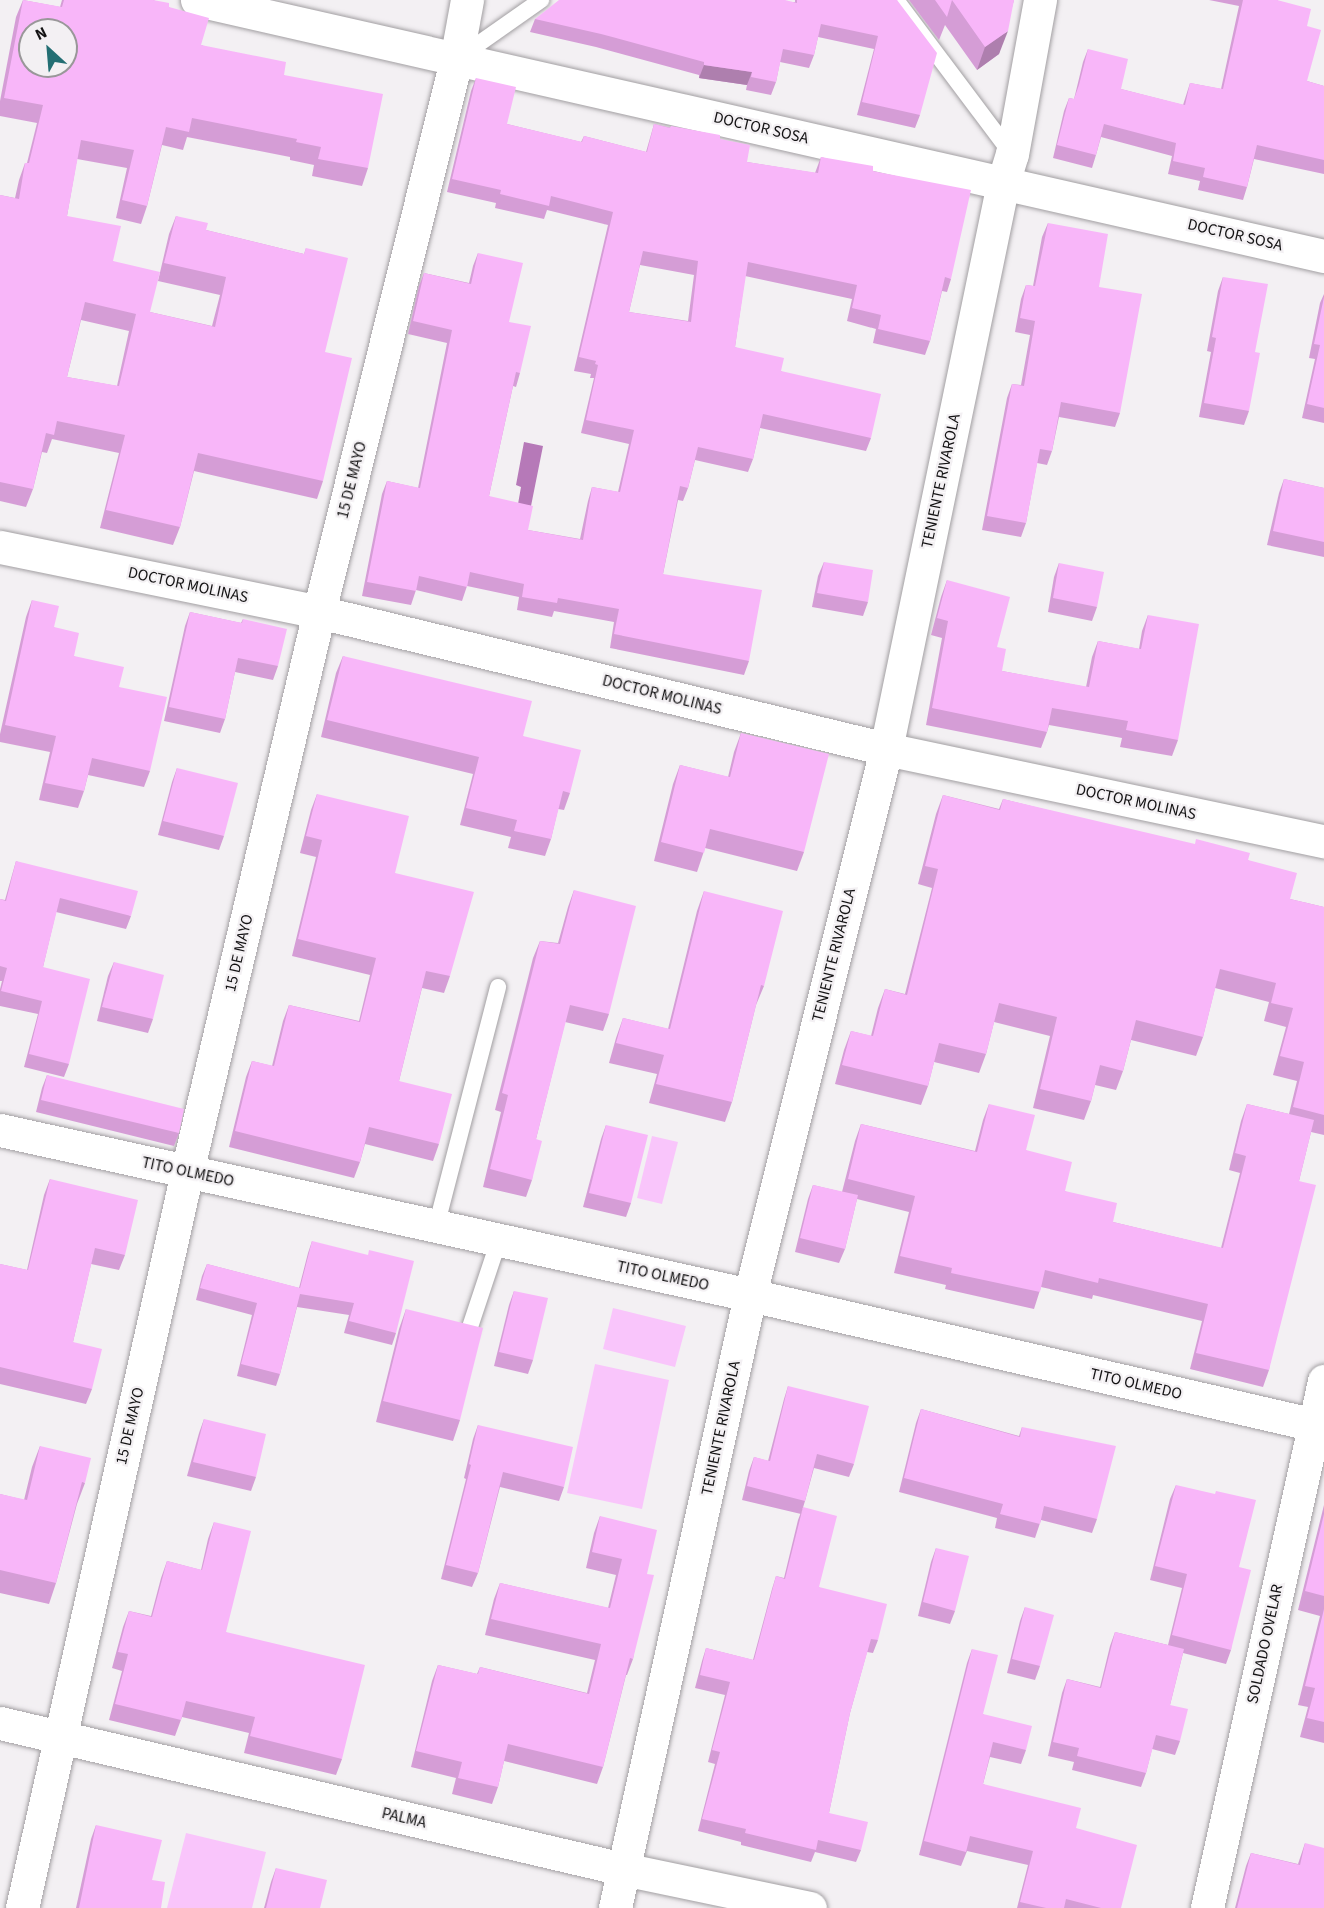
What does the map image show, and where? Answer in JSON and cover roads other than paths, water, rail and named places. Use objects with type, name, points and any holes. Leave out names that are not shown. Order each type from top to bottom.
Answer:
[{"type":"street","name":"DOCTOR SOSA","points":[[197,0],[456,60],[1007,169],[1324,256]]},
{"type":"street","name":"15 DE MAYO","points":[[22,1908],[187,1172],[319,612],[456,60],[467,0]]},
{"type":"street","name":"TENIENTE RIVAROLA","points":[[615,1908],[750,1295],[886,748],[1040,0]]},
{"type":"street","name":"DOCTOR MOLINAS","points":[[0,547],[319,612],[886,748],[1324,841]]},
{"type":"street","name":"TITO OLMEDO","points":[[0,1130],[750,1295],[1319,1426]]},
{"type":"street","name":"SOLDADO OVELAR","points":[[1207,1908],[1319,1426],[1324,1381]]},
{"type":"street","name":"PALMA","points":[[0,1724],[623,1869],[810,1908]]},
{"type":"lane","points":[[456,60],[541,0]]},
{"type":"lane","points":[[896,0],[1007,169]]},
{"type":"lane","points":[[436,1227],[498,987]]},
{"type":"lane","points":[[468,1333],[499,1240]]}]
